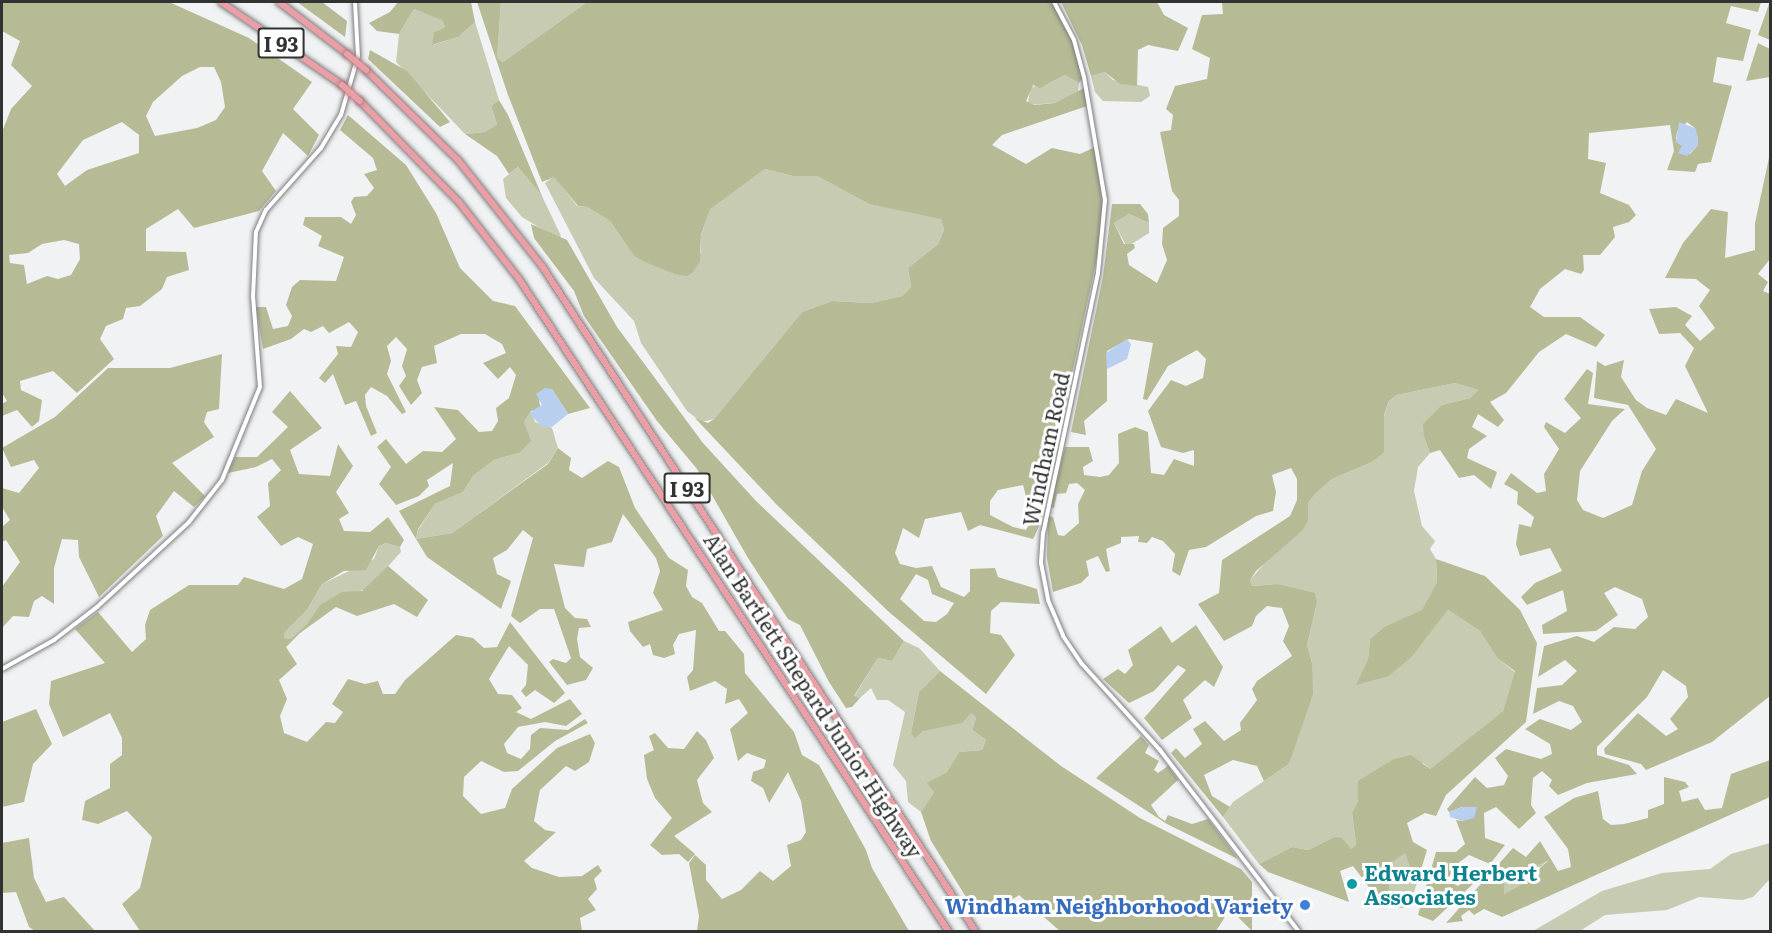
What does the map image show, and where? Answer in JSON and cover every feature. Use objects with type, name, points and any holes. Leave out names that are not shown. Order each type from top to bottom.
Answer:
[{"type":"highway","name":"Alan Bartlett Shepard Junior Highway","points":[[221,2],[342,85],[459,202],[519,279],[948,932]]},
{"type":"highway","name":"Alan Bartlett Shepard Junior Highway","points":[[279,2],[366,70],[458,160],[533,254],[976,932]]},
{"type":"street","points":[[2,669],[54,640],[103,602],[189,522],[222,480],[260,387],[253,297],[256,232],[266,210],[321,148],[341,116],[358,56],[356,2]]},
{"type":"street","name":"Windham Road","points":[[1054,2],[1074,40],[1084,77],[1104,210],[1098,273],[1044,520],[1041,562],[1045,589],[1055,619],[1071,650],[1153,742],[1299,932]]},
{"type":"green space","points":[[2,2],[169,2],[249,38],[312,82],[293,109],[319,135],[308,156],[283,133],[262,171],[276,191],[259,211],[194,228],[178,209],[146,229],[146,251],[186,252],[189,270],[167,277],[162,289],[140,306],[126,308],[123,319],[106,326],[100,339],[114,359],[77,393],[53,371],[20,381],[21,390],[42,400],[39,421],[32,427],[17,410],[2,416],[2,404],[7,401],[2,393],[2,132],[11,109],[32,86],[11,65],[20,41],[2,31]],"holes":[[[200,67],[214,67],[221,82],[225,107],[216,120],[197,128],[155,136],[146,116],[153,102],[182,76]],[[122,122],[139,135],[139,153],[87,170],[65,186],[57,174],[83,140]],[[64,240],[79,244],[80,259],[71,275],[58,279],[47,276],[27,284],[24,265],[10,263],[9,255],[28,253],[42,244]]]},
{"type":"green space","points":[[297,2],[322,2],[347,21],[345,37]]},
{"type":"green space","points":[[398,2],[471,2],[475,22],[458,37],[432,45],[434,32],[445,27],[442,20],[414,9],[399,34],[377,31],[369,23],[390,12]]},
{"type":"green space","points":[[477,2],[501,2],[497,58],[503,62],[587,2],[1052,2],[1072,41],[1083,78],[1079,83],[1065,75],[1040,88],[1033,85],[1026,101],[1034,105],[1055,103],[1084,88],[1087,106],[1002,135],[992,145],[1026,164],[1052,148],[1080,154],[1095,147],[1102,201],[1101,239],[1046,494],[1040,502],[1027,500],[1023,485],[998,490],[990,501],[990,515],[1013,527],[1026,530],[1034,516],[1041,522],[1033,539],[980,525],[968,531],[961,512],[925,519],[919,538],[903,528],[895,553],[900,564],[916,568],[932,566],[941,587],[964,597],[970,591],[970,569],[995,568],[998,577],[1037,589],[1040,604],[1001,602],[991,611],[990,633],[1001,635],[1015,655],[986,694],[889,612],[777,505],[695,418],[708,423],[714,419],[802,312],[832,301],[871,303],[902,296],[911,287],[908,268],[938,244],[944,230],[941,219],[869,204],[817,176],[793,176],[765,169],[710,209],[701,235],[700,261],[693,272],[687,276],[674,274],[634,256],[610,221],[587,207],[578,206],[554,177],[542,182],[508,95]],"holes":[[[916,574],[928,580],[932,594],[954,603],[947,614],[936,622],[924,621],[900,599]]]},
{"type":"green space","points":[[501,2],[587,2],[503,62],[497,58]]},
{"type":"green space","points":[[1061,2],[1157,2],[1164,15],[1188,28],[1178,51],[1148,45],[1138,50],[1137,86],[1120,84],[1105,72],[1091,76],[1082,45]]},
{"type":"green space","points":[[1222,2],[1761,2],[1758,12],[1731,6],[1726,23],[1751,30],[1743,61],[1717,57],[1713,82],[1732,86],[1711,162],[1698,164],[1695,172],[1667,170],[1674,151],[1670,125],[1589,133],[1588,159],[1606,163],[1600,193],[1629,205],[1636,215],[1629,222],[1613,227],[1615,237],[1600,255],[1583,255],[1584,270],[1581,274],[1565,269],[1540,289],[1530,307],[1544,317],[1580,317],[1605,335],[1596,347],[1566,334],[1539,352],[1506,393],[1490,402],[1504,420],[1498,427],[1478,414],[1472,427],[1487,436],[1469,449],[1467,458],[1497,472],[1491,489],[1474,475],[1459,478],[1440,450],[1430,453],[1424,437],[1423,424],[1442,405],[1470,398],[1478,390],[1455,383],[1397,395],[1389,401],[1384,415],[1384,453],[1372,462],[1332,479],[1315,494],[1308,503],[1308,521],[1303,530],[1256,571],[1250,580],[1252,586],[1277,584],[1315,593],[1317,603],[1307,645],[1312,663],[1313,694],[1289,764],[1264,781],[1257,766],[1233,760],[1204,775],[1212,796],[1230,807],[1223,817],[1171,753],[1176,748],[1185,758],[1202,744],[1193,729],[1205,721],[1224,741],[1241,730],[1240,723],[1257,700],[1252,689],[1257,681],[1292,656],[1283,641],[1289,626],[1282,608],[1267,606],[1256,616],[1252,626],[1224,641],[1198,604],[1219,593],[1222,560],[1290,516],[1297,500],[1297,479],[1291,468],[1272,475],[1276,492],[1273,511],[1256,516],[1206,547],[1189,550],[1180,576],[1172,571],[1175,554],[1163,541],[1152,537],[1147,543],[1138,542],[1139,536],[1121,537],[1121,543],[1106,549],[1110,571],[1106,572],[1098,556],[1086,561],[1089,575],[1081,583],[1053,592],[1047,558],[1048,516],[1053,517],[1058,535],[1064,536],[1079,523],[1078,504],[1085,490],[1077,483],[1069,484],[1066,493],[1057,494],[1054,508],[1049,507],[1065,447],[1089,447],[1093,461],[1083,467],[1084,475],[1100,477],[1109,475],[1119,463],[1118,434],[1135,427],[1148,432],[1151,473],[1164,475],[1174,459],[1194,466],[1194,450],[1183,453],[1161,447],[1148,411],[1171,380],[1186,386],[1203,378],[1206,359],[1197,350],[1168,366],[1147,400],[1143,399],[1153,343],[1129,339],[1107,351],[1107,401],[1084,421],[1086,435],[1071,432],[1103,277],[1112,204],[1140,204],[1148,214],[1149,223],[1129,214],[1114,223],[1124,244],[1134,244],[1135,248],[1127,254],[1129,265],[1157,283],[1167,260],[1162,244],[1163,228],[1179,216],[1179,200],[1172,191],[1160,132],[1171,130],[1173,115],[1166,109],[1175,86],[1207,79],[1210,58],[1192,49],[1202,15],[1223,14]],"holes":[[[1687,122],[1695,128],[1698,145],[1690,154],[1676,139],[1677,132]]]},
{"type":"green space","points":[[1770,5],[1770,40],[1758,35]]},
{"type":"green space","points":[[414,9],[442,19],[445,27],[434,32],[433,45],[458,37],[475,22],[499,100],[491,106],[497,124],[485,132],[465,134],[396,62],[399,34]]},
{"type":"green space","points":[[1758,43],[1770,49],[1770,77],[1746,81]]},
{"type":"green space","points":[[370,50],[407,71],[450,122],[440,127],[368,59]]},
{"type":"green space","points":[[1105,72],[1113,80],[1148,87],[1150,96],[1141,102],[1103,101],[1095,92],[1091,76]]},
{"type":"green space","points":[[1065,75],[1079,83],[1078,92],[1055,103],[1028,105],[1030,87],[1046,85]]},
{"type":"green space","points":[[499,100],[508,115],[542,196],[518,167],[509,174],[497,156],[465,134],[485,132],[497,124],[491,106]]},
{"type":"green space","points":[[348,115],[406,165],[436,213],[460,268],[493,301],[515,306],[590,408],[568,414],[552,389],[539,401],[541,409],[531,411],[524,422],[531,441],[519,453],[494,460],[473,476],[463,492],[435,504],[418,529],[416,539],[399,511],[450,486],[453,463],[427,480],[429,486],[419,496],[396,505],[379,484],[391,467],[377,447],[386,439],[406,464],[423,451],[442,452],[456,439],[434,407],[458,410],[479,432],[492,431],[498,421],[496,408],[509,398],[516,375],[510,367],[498,379],[483,363],[506,353],[502,344],[485,334],[461,334],[434,346],[437,363],[422,367],[417,380],[422,393],[411,405],[399,386],[406,376],[402,366],[407,349],[396,337],[387,346],[391,361],[387,374],[406,412],[402,414],[387,396],[371,387],[365,395],[366,406],[377,433],[371,436],[356,401],[345,405],[333,374],[325,383],[319,378],[338,354],[336,346],[351,347],[358,332],[349,322],[329,333],[323,326],[311,332],[304,329],[291,339],[263,349],[256,307],[266,307],[273,329],[288,326],[292,316],[286,305],[292,287],[300,280],[336,281],[344,257],[318,246],[322,236],[303,225],[305,217],[341,217],[351,224],[356,215],[351,202],[354,197],[367,196],[374,188],[364,174],[377,170],[373,158],[340,130]]},
{"type":"green space","points":[[1770,153],[1770,259],[1758,274],[1768,282],[1763,291],[1770,294],[1770,696],[1712,742],[1646,770],[1641,764],[1605,754],[1604,749],[1638,713],[1666,736],[1678,729],[1670,719],[1688,697],[1686,686],[1663,670],[1647,697],[1597,747],[1597,755],[1629,765],[1637,774],[1587,783],[1558,795],[1549,786],[1552,780],[1542,771],[1533,778],[1531,805],[1536,813],[1519,829],[1496,807],[1484,813],[1485,838],[1505,845],[1490,864],[1469,855],[1457,864],[1447,880],[1458,886],[1465,880],[1473,884],[1433,921],[1418,915],[1436,852],[1456,852],[1465,844],[1456,820],[1463,821],[1462,807],[1449,812],[1447,809],[1475,777],[1487,788],[1504,785],[1508,776],[1495,758],[1506,749],[1541,759],[1552,754],[1550,744],[1525,729],[1540,719],[1571,730],[1582,722],[1573,706],[1559,701],[1533,714],[1537,688],[1562,685],[1577,671],[1565,660],[1538,677],[1544,646],[1577,636],[1594,642],[1614,627],[1635,629],[1648,617],[1642,599],[1615,587],[1604,593],[1618,615],[1596,631],[1543,634],[1542,625],[1567,611],[1563,590],[1527,605],[1521,597],[1535,583],[1562,571],[1550,548],[1520,556],[1516,544],[1519,524],[1531,527],[1534,517],[1517,504],[1518,492],[1504,484],[1511,473],[1537,493],[1546,491],[1544,474],[1559,449],[1544,427],[1546,422],[1565,433],[1581,418],[1564,399],[1587,369],[1593,373],[1588,404],[1625,409],[1612,421],[1580,471],[1577,500],[1583,510],[1603,518],[1632,505],[1642,471],[1656,449],[1628,405],[1594,398],[1597,361],[1605,366],[1624,360],[1621,377],[1636,400],[1647,408],[1666,415],[1676,399],[1708,413],[1685,366],[1694,348],[1680,333],[1659,334],[1649,309],[1676,307],[1692,316],[1685,325],[1700,341],[1715,328],[1699,306],[1710,290],[1696,279],[1665,278],[1683,243],[1711,209],[1728,212],[1725,258],[1755,250],[1755,223]]},
{"type":"green space","points":[[518,167],[542,196],[561,236],[558,239],[522,217],[506,198],[503,179]]},
{"type":"green space","points":[[765,169],[793,176],[817,176],[869,204],[931,215],[941,219],[944,230],[938,244],[908,268],[911,287],[902,296],[871,303],[832,301],[802,312],[714,419],[701,422],[687,411],[641,343],[634,321],[594,278],[545,183],[554,176],[577,206],[587,207],[610,221],[634,256],[674,274],[701,253],[701,236],[710,208]]},
{"type":"green space","points":[[1129,214],[1149,223],[1149,233],[1127,247],[1114,223]]},
{"type":"green space","points":[[531,224],[567,240],[617,327],[703,443],[756,501],[904,641],[892,661],[878,658],[854,696],[860,698],[852,707],[846,708],[829,682],[800,625],[788,619],[748,558],[697,469],[657,421],[584,316],[574,291],[534,238]]},
{"type":"green space","points":[[222,354],[219,409],[207,412],[204,422],[214,437],[172,463],[205,496],[194,507],[174,491],[156,516],[163,536],[99,597],[79,557],[78,540],[62,539],[54,568],[54,604],[42,596],[34,601],[29,617],[13,616],[2,628],[2,587],[20,562],[6,540],[2,542],[2,527],[10,520],[2,507],[2,488],[19,493],[39,468],[34,460],[11,467],[2,448],[55,417],[108,368],[170,368]]},
{"type":"green space","points":[[1455,383],[1478,390],[1470,398],[1442,405],[1424,437],[1430,453],[1418,467],[1414,491],[1422,526],[1435,541],[1430,549],[1436,559],[1437,582],[1422,611],[1384,627],[1370,639],[1368,659],[1357,684],[1390,675],[1412,657],[1448,610],[1480,631],[1497,658],[1515,672],[1503,711],[1430,769],[1423,763],[1358,803],[1352,814],[1356,844],[1351,849],[1334,837],[1308,850],[1292,847],[1259,864],[1223,817],[1233,802],[1289,764],[1312,663],[1307,645],[1317,603],[1277,584],[1252,586],[1250,580],[1269,558],[1303,530],[1308,503],[1315,494],[1332,479],[1372,462],[1384,453],[1384,416],[1389,401],[1397,395]]},
{"type":"green space","points":[[290,391],[322,428],[290,450],[299,474],[330,476],[338,444],[353,466],[336,492],[349,513],[339,519],[344,531],[370,532],[388,517],[404,540],[400,547],[386,543],[379,546],[366,570],[344,571],[322,584],[307,610],[285,632],[284,638],[291,639],[308,623],[320,605],[342,592],[362,591],[388,566],[428,600],[417,617],[394,604],[357,616],[336,607],[300,633],[286,647],[297,664],[279,680],[287,699],[280,716],[284,733],[307,742],[326,722],[335,723],[343,712],[332,704],[348,679],[365,684],[378,681],[383,694],[395,694],[405,680],[456,635],[473,638],[484,648],[497,647],[510,622],[565,693],[554,703],[535,690],[526,697],[521,691],[526,685],[528,665],[509,646],[489,679],[498,694],[512,695],[522,708],[516,712],[531,719],[570,699],[582,714],[566,726],[545,722],[518,727],[504,744],[507,753],[521,759],[530,749],[531,735],[540,728],[568,730],[585,719],[588,723],[555,741],[518,771],[504,772],[481,761],[464,777],[463,796],[481,814],[505,808],[512,789],[557,748],[590,734],[595,743],[589,762],[575,771],[566,766],[540,790],[534,821],[545,830],[556,832],[524,861],[532,868],[559,877],[582,876],[598,865],[602,871],[594,879],[597,889],[588,899],[596,910],[580,918],[582,931],[140,931],[122,904],[140,888],[152,837],[127,811],[98,824],[82,820],[85,801],[110,788],[110,764],[122,755],[122,738],[110,713],[63,737],[49,704],[51,681],[105,663],[75,629],[98,612],[132,652],[146,639],[145,625],[150,610],[189,585],[238,585],[244,577],[284,589],[302,579],[313,544],[298,537],[281,546],[257,517],[270,506],[268,483],[281,470],[272,459],[256,467],[228,473],[235,457],[257,457],[288,427],[272,412]]},
{"type":"green space","points":[[531,411],[535,422],[552,428],[558,448],[548,463],[452,533],[416,539],[418,530],[435,504],[463,492],[473,476],[494,460],[519,453],[524,422]]},
{"type":"green space","points":[[558,448],[571,458],[569,470],[582,478],[608,461],[619,467],[635,508],[669,558],[688,570],[686,586],[692,597],[702,603],[719,631],[725,631],[744,654],[745,673],[794,732],[802,755],[819,765],[866,850],[872,868],[909,931],[697,931],[699,916],[689,863],[695,855],[706,865],[706,880],[722,899],[741,890],[760,871],[773,881],[791,866],[787,845],[801,840],[806,832],[801,801],[788,772],[769,803],[763,788],[751,781],[753,772],[764,768],[766,760],[747,753],[738,761],[730,729],[748,713],[739,699],[725,704],[727,689],[715,681],[690,691],[687,677],[693,670],[696,630],[679,634],[673,645],[675,654],[664,658],[653,655],[650,644],[643,647],[630,631],[628,622],[663,610],[653,593],[660,571],[656,558],[623,514],[612,542],[587,549],[584,567],[554,564],[565,608],[575,618],[587,619],[591,627],[579,628],[577,639],[580,657],[593,668],[586,680],[567,685],[549,662],[553,659],[566,663],[571,658],[554,609],[540,609],[520,623],[511,616],[533,538],[523,530],[507,550],[493,558],[497,574],[511,581],[501,609],[427,557],[416,539],[452,533],[548,464]]},
{"type":"green space","points":[[386,543],[400,547],[401,552],[369,587],[356,593],[343,592],[291,639],[284,638],[285,632],[307,610],[322,584],[374,559],[379,546]]},
{"type":"green space","points":[[1436,559],[1485,576],[1520,610],[1537,643],[1526,722],[1446,795],[1436,816],[1425,813],[1407,823],[1413,842],[1427,850],[1419,876],[1410,868],[1405,853],[1389,864],[1389,892],[1400,908],[1381,903],[1353,866],[1340,871],[1349,902],[1268,872],[1259,864],[1292,847],[1308,850],[1334,837],[1342,838],[1351,849],[1356,844],[1352,813],[1358,802],[1358,781],[1394,759],[1411,755],[1430,769],[1503,711],[1515,671],[1497,658],[1480,631],[1448,610],[1412,657],[1389,676],[1356,685],[1368,659],[1370,639],[1384,627],[1422,610],[1437,582]]},
{"type":"green space","points":[[1196,625],[1223,667],[1214,687],[1205,680],[1183,700],[1192,718],[1162,740],[1144,718],[1186,670],[1178,665],[1154,691],[1129,703],[1103,679],[1118,669],[1125,674],[1133,665],[1128,650],[1161,626],[1172,643]]},
{"type":"green space","points":[[904,641],[919,648],[940,671],[919,692],[911,733],[971,713],[976,718],[972,730],[986,740],[982,750],[959,752],[947,772],[926,783],[934,792],[921,812],[908,802],[906,781],[893,765],[905,712],[888,700],[877,700],[871,688],[860,698],[854,697],[878,658],[892,661]]},
{"type":"green space","points":[[940,671],[1061,766],[1140,818],[1241,869],[1252,882],[1252,931],[1230,909],[1216,931],[1061,932],[1019,895],[991,913],[971,905],[931,841],[921,812],[934,792],[926,783],[947,772],[959,752],[982,750],[986,740],[972,730],[976,718],[971,713],[962,723],[923,731],[915,738],[911,733],[919,692]]},
{"type":"green space","points":[[36,709],[52,744],[33,764],[24,802],[2,807],[2,722]]},
{"type":"green space","points":[[697,731],[706,740],[714,758],[697,780],[703,803],[712,812],[674,836],[695,854],[688,862],[679,854],[662,855],[650,845],[672,818],[655,798],[647,779],[644,755],[654,750],[649,736],[655,733],[668,748],[684,749]]},
{"type":"green space","points":[[1141,736],[1149,745],[1145,753],[1159,761],[1154,770],[1158,773],[1168,766],[1178,780],[1151,805],[1159,817],[1165,821],[1168,815],[1192,824],[1208,819],[1238,859],[1167,824],[1096,778]]},
{"type":"green space","points":[[1770,760],[1770,797],[1502,917],[1484,909],[1474,915],[1469,910],[1461,916],[1463,921],[1446,923],[1513,848],[1526,857],[1540,841],[1558,871],[1571,867],[1568,849],[1544,817],[1574,798],[1598,791],[1603,819],[1611,825],[1624,824],[1648,818],[1648,810],[1664,804],[1664,777],[1685,782],[1689,787],[1679,791],[1682,802],[1698,798],[1705,810],[1722,808],[1731,774]],"holes":[[[1549,860],[1522,884],[1504,894],[1504,881]]]},
{"type":"green space","points":[[29,838],[34,878],[46,902],[64,897],[95,931],[35,931],[29,927],[16,892],[2,893],[2,843]]},
{"type":"green space","points":[[1770,843],[1770,879],[1753,897],[1742,900],[1699,897],[1667,910],[1605,915],[1580,931],[1533,931],[1602,891],[1662,873],[1710,869],[1731,854]]},
{"type":"green space","points":[[1400,853],[1405,853],[1410,868],[1419,876],[1409,908],[1400,908],[1389,892],[1387,868]]},
{"type":"green space","points":[[1549,859],[1522,884],[1504,894],[1504,881]]},
{"type":"water","points":[[1679,122],[1695,128],[1698,137],[1698,145],[1687,156],[1678,153],[1682,146],[1676,142]]},
{"type":"water","points":[[1127,339],[1131,344],[1127,359],[1107,369],[1106,353]]},
{"type":"water","points":[[545,388],[552,389],[568,414],[552,427],[543,427],[531,416],[532,411],[542,405],[536,394]]},
{"type":"water","points":[[1462,807],[1477,807],[1474,818],[1463,821],[1450,817],[1449,812]]},
{"type":"place","name":"Edward Herbert Associates","points":[[1352,884]]},
{"type":"place","name":"Windham Neighborhood Variety","points":[[1305,905]]}]
